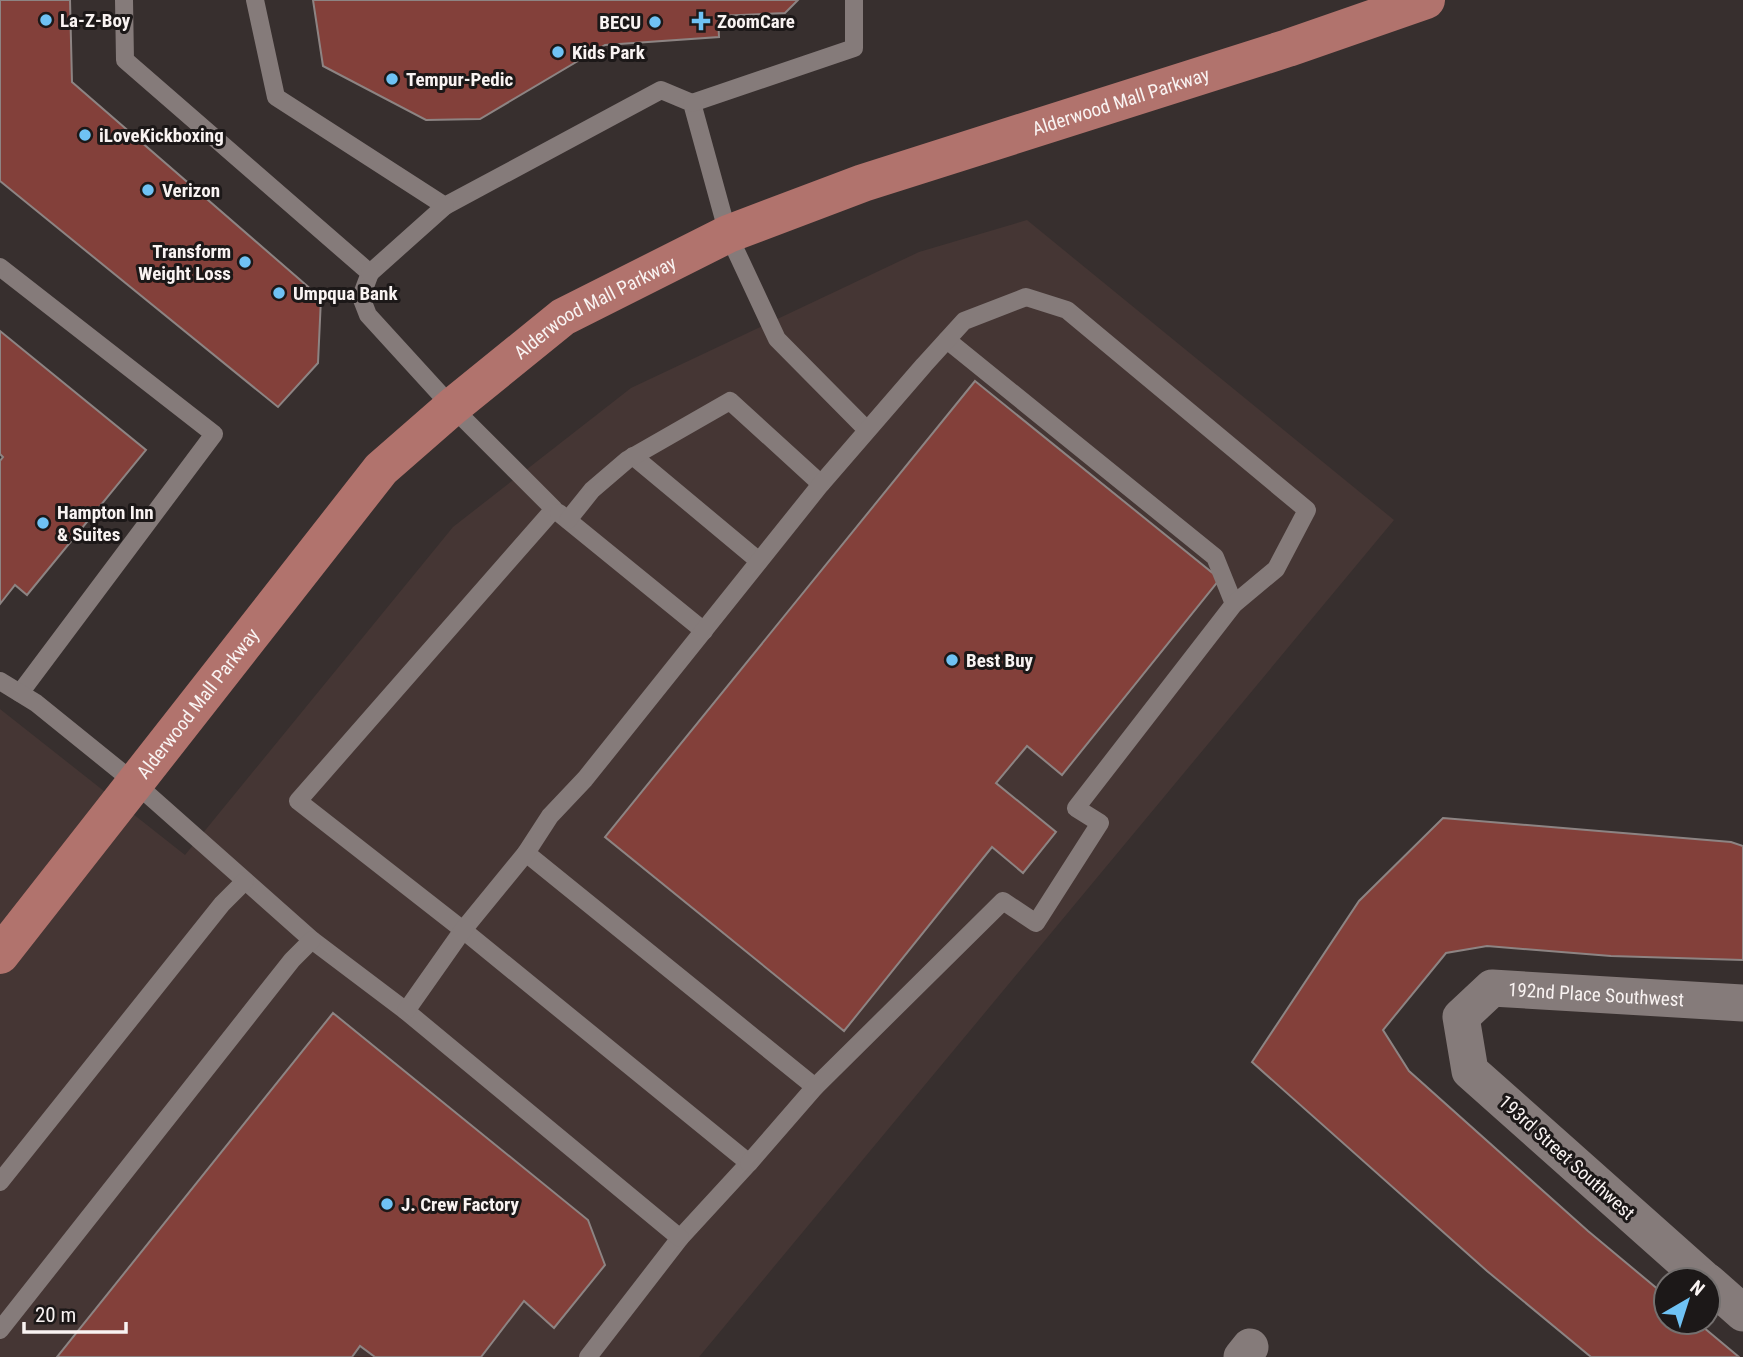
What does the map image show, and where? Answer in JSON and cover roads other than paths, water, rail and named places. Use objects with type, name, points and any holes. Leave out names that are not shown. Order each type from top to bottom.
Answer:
[{"type":"main road","name":"Alderwood Mall Parkway","points":[[0,955],[381,469],[562,317],[728,234],[863,183],[1288,48],[1426,0]]},
{"type":"street","name":"192nd Place Southwest","points":[[1461,1017],[1492,988],[1743,1003]]},
{"type":"street","name":"193rd Street Southwest","points":[[1461,1017],[1470,1071],[1690,1266]]},
{"type":"street","name":"193rd Street Southwest","points":[[1722,1294],[1743,1313]]},
{"type":"lane","points":[[124,0],[125,60],[370,273]]},
{"type":"lane","points":[[255,0],[276,97],[445,206]]},
{"type":"lane","points":[[704,631],[554,509],[452,407],[368,315],[361,297],[370,273],[445,206],[661,90],[692,103],[853,48],[853,0]]},
{"type":"lane","points":[[692,103],[728,234],[777,339],[866,429]]},
{"type":"lane","points":[[0,267],[214,434],[20,693]]},
{"type":"lane","points":[[406,1011],[463,930],[526,853],[550,816],[585,779],[866,429],[964,321],[1026,296],[1067,310],[1307,510],[1276,569],[1234,604],[1076,808],[1100,823],[1036,923],[1003,901],[815,1087],[680,1238],[588,1357]]},
{"type":"lane","points":[[947,340],[1215,557],[1234,604]]},
{"type":"lane","points":[[568,520],[592,490],[633,456],[730,401],[821,484]]},
{"type":"lane","points":[[633,456],[759,561]]},
{"type":"lane","points":[[554,509],[298,801],[463,930],[749,1163]]},
{"type":"lane","points":[[0,681],[36,703],[135,783],[312,940],[406,1011],[680,1238]]},
{"type":"lane","points":[[526,853],[815,1087]]},
{"type":"lane","points":[[0,1182],[222,904],[245,881]]},
{"type":"lane","points":[[0,1330],[292,960],[312,940]]},
{"type":"place","name":"La-Z-Boy","points":[[46,20]]},
{"type":"place","name":"ZoomCare","points":[[701,21]]},
{"type":"place","name":"BECU","points":[[655,22]]},
{"type":"place","name":"Kids Park","points":[[558,52]]},
{"type":"place","name":"Tempur-Pedic","points":[[392,79]]},
{"type":"place","name":"iLoveKickboxing","points":[[85,135]]},
{"type":"place","name":"Verizon","points":[[148,190]]},
{"type":"place","name":"Transform Weight Loss","points":[[245,262]]},
{"type":"place","name":"Umpqua Bank","points":[[279,293]]},
{"type":"place","name":"Hampton Inn & Suites","points":[[43,523]]},
{"type":"place","name":"Best Buy","points":[[952,660]]},
{"type":"place","name":"J. Crew Factory","points":[[387,1204]]}]
